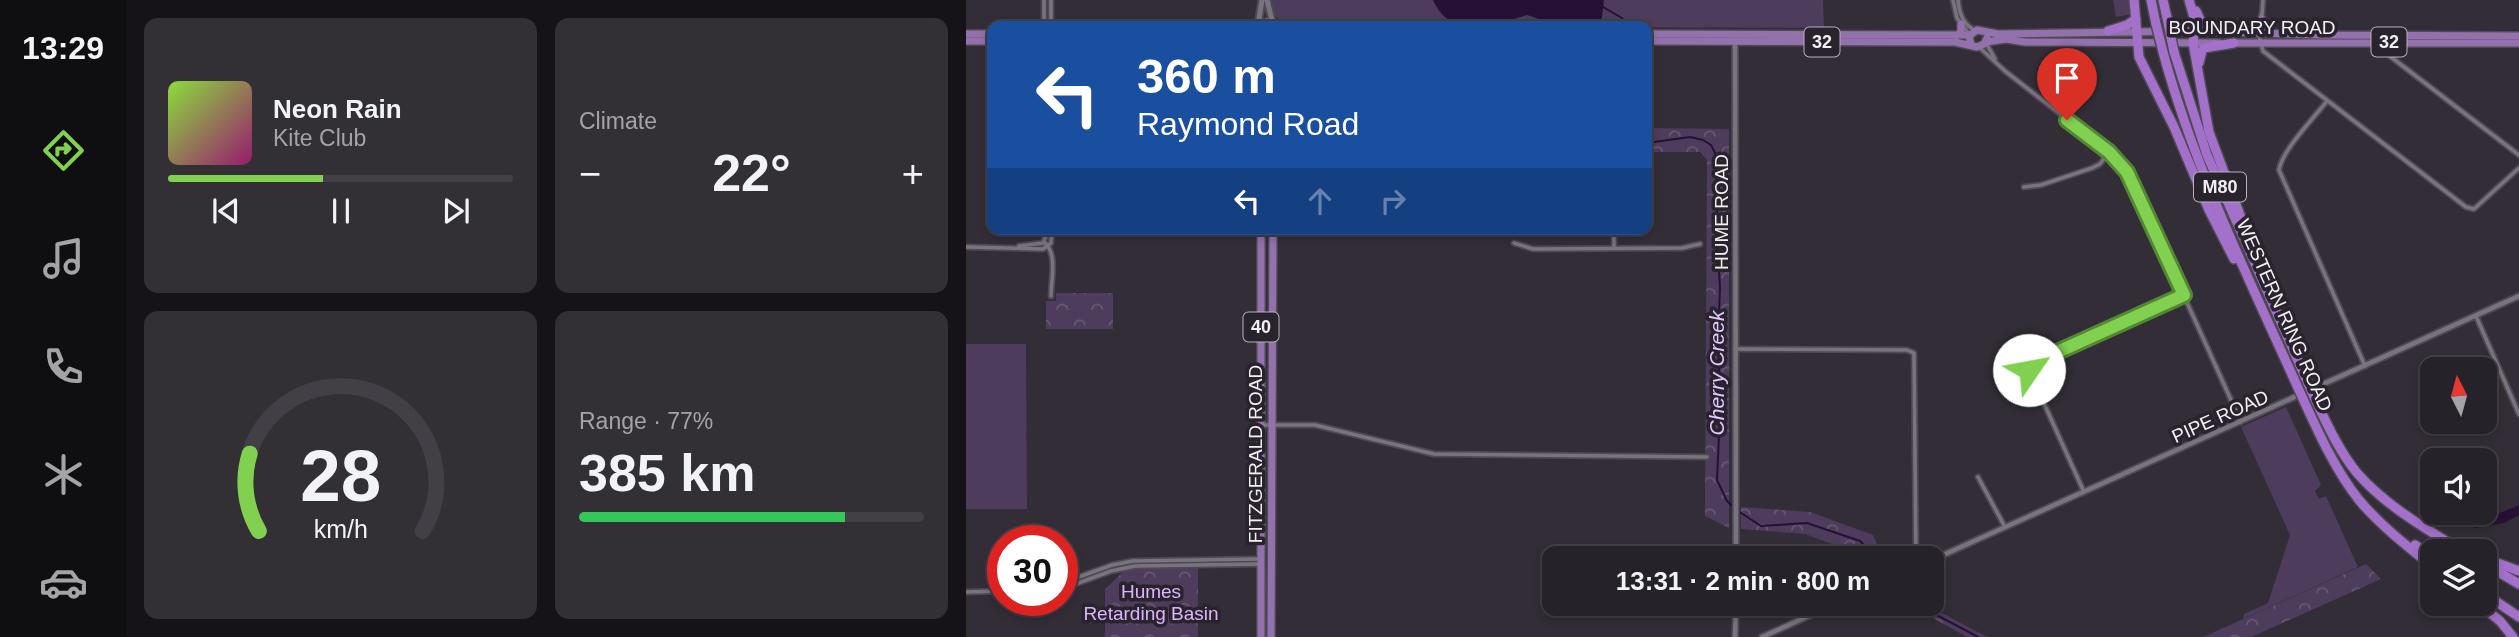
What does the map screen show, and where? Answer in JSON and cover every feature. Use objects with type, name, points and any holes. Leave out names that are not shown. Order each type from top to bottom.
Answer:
[{"type":"highway","points":[[2134,0],[2137,31],[2132,43],[2174,127],[2213,220],[2263,309]]},
{"type":"highway","name":"WESTERN RING ROAD","points":[[2151,0],[2174,95],[2198,162],[2263,309],[2304,388],[2314,397],[2332,434],[2356,472]]},
{"type":"highway","name":"WESTERN RING ROAD","points":[[2163,0],[2174,52],[2207,155],[2268,292],[2304,388],[2304,401],[2322,440],[2346,479]]},
{"type":"highway","points":[[2190,0],[2195,21],[2193,43],[2211,141],[2268,292]]},
{"type":"highway","points":[[2190,0],[2203,26],[2210,31]]},
{"type":"highway","points":[[2108,32],[2136,19]]},
{"type":"highway","points":[[2199,76],[2203,49],[2234,43]]},
{"type":"highway","points":[[2356,472],[2389,504],[2443,539]]},
{"type":"highway","points":[[2356,472],[2392,502],[2452,539]]},
{"type":"highway","points":[[2346,479],[2360,498],[2385,522],[2420,548]]},
{"type":"highway","points":[[2346,479],[2358,499],[2382,524],[2420,556]]},
{"type":"highway","points":[[2497,563],[2519,571]]},
{"type":"highway","points":[[2497,571],[2519,584]]},
{"type":"highway","points":[[2497,602],[2519,617]]},
{"type":"highway","points":[[2494,616],[2513,637]]},
{"type":"main road","points":[[1265,0],[1273,21]]},
{"type":"main road","points":[[1258,21],[1265,0]]},
{"type":"main road","points":[[2262,16],[2266,29],[2273,34]]},
{"type":"main road","points":[[1955,37],[1961,32],[1961,24]]},
{"type":"main road","name":"BOUNDARY ROAD","points":[[1652,41],[1955,37],[1975,33],[2210,31],[2381,43],[2519,43]]},
{"type":"main road","points":[[1975,33],[1987,37],[1980,44],[1975,33]]},
{"type":"main road","points":[[966,34],[987,34]]},
{"type":"main road","name":"BOUNDARY ROAD","points":[[1652,34],[1980,44],[2006,39],[2234,43],[2273,34],[2381,43],[2519,36]]},
{"type":"main road","points":[[1992,52],[1994,45],[2006,39]]},
{"type":"main road","points":[[966,41],[987,41]]},
{"type":"main road","name":"FITZGERALD ROAD","points":[[1261,235],[1261,637]]},
{"type":"main road","name":"FITZGERALD ROAD","points":[[1271,637],[1273,235]]},
{"type":"main road","points":[[1261,562],[1271,561]]},
{"type":"street","points":[[1044,0],[1047,21]]},
{"type":"street","points":[[1048,21],[1051,0]]},
{"type":"street","points":[[1956,0],[1956,15],[1961,24],[1975,33]]},
{"type":"street","points":[[1956,0],[1963,19],[1975,33]]},
{"type":"street","points":[[2263,0],[2260,36],[2263,51],[2472,209],[2519,168]]},
{"type":"street","name":"HUME ROAD","points":[[1735,38],[1736,546]]},
{"type":"street","points":[[2381,43],[2396,61],[2519,155]]},
{"type":"street","points":[[1980,44],[1992,52],[1997,62]]},
{"type":"street","points":[[1980,44],[1997,62],[2109,152],[2127,172],[2241,422]]},
{"type":"street","points":[[2327,101],[2280,162],[2279,170],[2365,366]]},
{"type":"street","points":[[2024,187],[2041,185],[2092,168],[2100,164],[2109,152]]},
{"type":"street","points":[[1044,242],[1047,235]]},
{"type":"street","points":[[966,247],[1035,250],[1047,247],[1052,241],[1051,235]]},
{"type":"street","points":[[1614,235],[1614,247]]},
{"type":"street","points":[[1044,242],[1051,261],[1051,296]]},
{"type":"street","points":[[1014,247],[1044,242]]},
{"type":"street","points":[[1514,243],[1534,249],[1682,248],[1700,244]]},
{"type":"street","points":[[2084,492],[2029,368],[2033,363],[2184,295]]},
{"type":"street","name":"PIPE ROAD","points":[[1944,555],[2519,296]]},
{"type":"street","points":[[2476,316],[2519,414]]},
{"type":"street","points":[[1735,349],[1907,350],[1914,353],[1916,546]]},
{"type":"street","points":[[1261,425],[1315,425],[1434,454],[1707,457]]},
{"type":"street","points":[[1978,477],[2005,527]]},
{"type":"street","points":[[1078,578],[1122,562],[1261,562]]},
{"type":"street","points":[[1078,584],[1124,568],[1165,562]]},
{"type":"street","points":[[966,592],[987,592]]},
{"type":"street","points":[[1735,637],[1736,616]]},
{"type":"street","points":[[1762,637],[1808,616]]},
{"type":"green space","points":[[1271,0],[1823,0],[1824,28],[1652,27],[1652,21],[1281,21],[1271,12]]},
{"type":"green space","points":[[2113,0],[2131,0],[2132,14],[2116,17]]},
{"type":"green space","points":[[1652,128],[1729,129],[1729,528],[1705,516],[1707,160],[1700,152],[1652,152]]},
{"type":"green space","points":[[1056,293],[1113,293],[1113,329],[1046,329],[1046,301],[1056,301]]},
{"type":"green space","points":[[966,344],[1026,344],[1027,509],[966,509]]},
{"type":"green space","points":[[2286,407],[2321,485],[2315,491],[2319,499],[2326,496],[2358,567],[2243,619],[2244,614],[2268,603],[2290,535],[2241,427]]},
{"type":"green space","points":[[1741,507],[1810,512],[1873,535],[1878,546],[1837,546],[1805,534],[1741,529]]},
{"type":"green space","points":[[2366,564],[2381,579],[2251,637],[2203,637]]},
{"type":"green space","name":"Humes Retarding Basin","points":[[1198,568],[1198,637],[1105,637],[1105,589],[1125,570]]},
{"type":"green space","points":[[1944,614],[1987,637],[1967,637],[1929,616]]},
{"type":"shaded area","points":[[1433,0],[1604,0],[1601,21],[1542,21],[1527,15],[1508,21],[1451,21]]},
{"type":"shaded area","points":[[2519,505],[2519,515],[2504,523],[2497,524],[2497,514]]},
{"type":"shaded area","points":[[2471,525],[2492,525],[2475,528]]},
{"type":"waterway","name":"Cherry Creek","points":[[1603,7],[1624,21]]},
{"type":"waterway","name":"Cherry Creek","points":[[1652,142],[1690,137],[1711,145],[1717,157],[1719,187],[1716,222],[1720,288],[1717,480],[1727,501],[1734,508]]},
{"type":"waterway","name":"Cherry Creek","points":[[1738,511],[1761,526],[1807,523],[1860,541],[1865,546]]},
{"type":"waterway","name":"Cherry Creek","points":[[1939,616],[1978,637]]},
{"type":"route","points":[[2029,370],[2033,363],[2184,295],[2127,172],[2109,152],[2067,120]]}]
